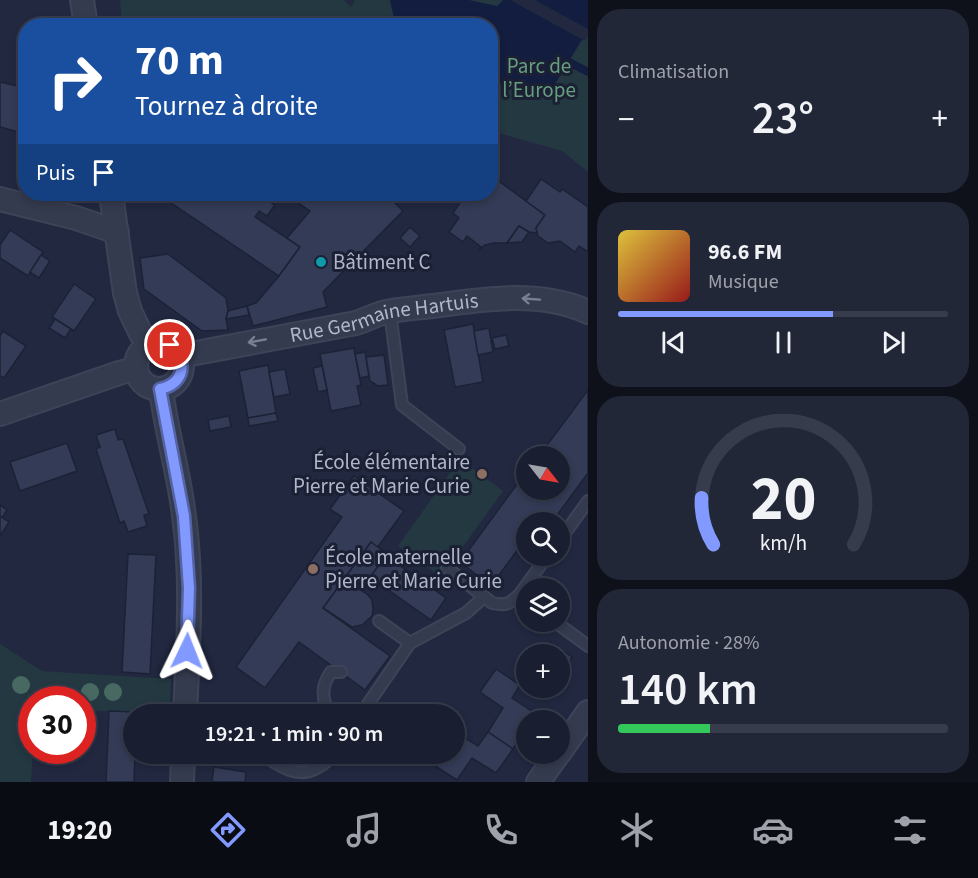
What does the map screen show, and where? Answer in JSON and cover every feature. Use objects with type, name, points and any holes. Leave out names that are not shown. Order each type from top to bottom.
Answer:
[{"type":"street","points":[[82,0],[85,18]]},
{"type":"street","points":[[0,199],[117,231]]},
{"type":"street","points":[[112,201],[125,293],[130,311],[148,345]]},
{"type":"street","name":"Rue Germaine Hartuis","points":[[180,356],[356,323],[390,312],[449,303],[506,297],[552,301],[588,312]]},
{"type":"street","points":[[159,342],[166,344],[173,347],[180,356],[182,367],[179,377],[171,385],[160,389],[146,385],[135,369],[138,355],[148,345],[159,342]]},
{"type":"street","points":[[0,414],[135,369]]},
{"type":"street","points":[[160,389],[184,516],[189,588],[191,704]]},
{"type":"street","points":[[570,737],[588,712]]},
{"type":"street","points":[[182,782],[183,764]]},
{"type":"street","points":[[538,782],[551,764]]},
{"type":"lane","points":[[390,312],[402,405],[459,449]]},
{"type":"lane","points":[[570,526],[588,501]]},
{"type":"lane","points":[[447,568],[492,603],[501,605],[516,601]]},
{"type":"lane","points":[[368,704],[410,643],[466,613],[484,597]]},
{"type":"lane","points":[[380,621],[410,643]]},
{"type":"lane","points":[[569,632],[588,646]]},
{"type":"lane","points":[[325,704],[324,685],[331,672],[341,672]]},
{"type":"lane","points":[[278,764],[294,772],[315,771],[326,764]]},
{"type":"green space","name":"Parc de l’Europe","points":[[120,0],[344,0],[351,7],[355,0],[588,0],[588,172],[562,151],[498,133],[498,18],[121,18]]},
{"type":"green space","points":[[460,459],[503,491],[441,577],[398,546]]},
{"type":"green space","points":[[0,644],[42,671],[171,679],[170,704],[123,704],[123,712],[96,711],[96,686],[18,686],[18,764],[32,764],[31,782],[0,782]]},
{"type":"water","points":[[390,0],[469,0],[497,6],[503,0],[588,0],[588,30],[550,92],[498,83],[498,18],[394,18]]},
{"type":"pier","points":[[510,0],[535,0],[588,29],[588,36],[585,41]]},
{"type":"building","points":[[0,82],[18,86],[18,132],[0,127]]},
{"type":"building","points":[[541,179],[560,192],[562,189],[588,207],[588,252],[579,246],[575,252],[560,241],[548,243],[538,236],[536,228],[545,215],[526,201]]},
{"type":"building","points":[[498,180],[545,215],[536,228],[537,233],[529,232],[519,226],[507,243],[485,245],[479,250],[481,247],[467,236],[463,242],[449,232],[459,218],[453,213],[461,201],[498,201]]},
{"type":"building","name":"Bâtiment C","points":[[168,201],[269,201],[275,205],[267,216],[259,211],[255,217],[300,247],[279,276]]},
{"type":"building","name":"Bâtiment C","points":[[295,201],[393,201],[403,211],[323,292],[327,307],[253,326],[247,306],[256,303],[300,247],[287,238],[310,211]]},
{"type":"building","points":[[519,226],[529,232],[522,242],[507,243]]},
{"type":"building","points":[[410,227],[420,236],[410,247],[400,238]]},
{"type":"building","points":[[10,230],[43,252],[28,276],[0,258],[0,245]]},
{"type":"building","points":[[168,254],[226,298],[228,330],[202,331],[144,289],[140,258]]},
{"type":"building","points":[[41,255],[50,261],[39,278],[30,272]]},
{"type":"building","points":[[74,284],[96,299],[74,331],[52,317]]},
{"type":"building","points":[[247,306],[249,315],[226,319],[228,311]]},
{"type":"building","points":[[55,319],[71,329],[65,338],[49,328]]},
{"type":"building","points":[[473,324],[483,382],[455,387],[444,330]]},
{"type":"building","points":[[489,328],[493,352],[478,355],[474,331]]},
{"type":"building","points":[[3,331],[26,346],[4,378],[0,376],[0,336]]},
{"type":"building","points":[[506,335],[509,346],[495,349],[492,338]]},
{"type":"building","points":[[354,348],[361,385],[357,386],[361,405],[331,411],[320,354]]},
{"type":"building","points":[[365,352],[369,376],[360,378],[355,354]]},
{"type":"building","points":[[384,355],[388,385],[378,386],[370,381],[366,357]]},
{"type":"building","points":[[268,365],[276,413],[248,418],[239,371]]},
{"type":"building","points":[[322,366],[327,390],[318,392],[313,368]]},
{"type":"building","points":[[285,369],[290,394],[274,397],[269,372]]},
{"type":"building","points":[[588,390],[588,473],[570,498],[570,446],[546,446]]},
{"type":"building","points":[[276,413],[278,421],[249,426],[248,418]]},
{"type":"building","points":[[229,416],[231,427],[210,431],[208,420]]},
{"type":"building","points":[[115,429],[118,440],[123,439],[149,514],[144,515],[147,526],[128,532],[124,521],[120,523],[96,449],[100,447],[96,435]]},
{"type":"building","points":[[67,443],[77,471],[20,491],[10,462]]},
{"type":"building","points":[[354,476],[404,511],[377,548],[371,542],[323,608],[390,656],[365,690],[299,642],[265,688],[236,667],[342,517],[330,509]]},
{"type":"building","points":[[516,486],[516,500],[568,500],[559,512],[516,512],[516,552],[491,586],[460,562]]},
{"type":"building","points":[[0,505],[7,510],[2,518],[0,516]]},
{"type":"building","points":[[0,516],[9,522],[0,536]]},
{"type":"building","points":[[371,542],[387,554],[361,590],[372,600],[372,616],[362,625],[352,627],[323,608]]},
{"type":"building","points":[[128,554],[156,555],[150,674],[122,672]]},
{"type":"building","points":[[386,556],[446,598],[431,620],[370,577]]},
{"type":"building","points":[[496,669],[516,682],[516,692],[512,698],[530,710],[516,710],[516,744],[513,749],[488,732],[503,708],[480,692]]},
{"type":"building","points":[[109,711],[123,712],[123,764],[135,764],[134,782],[106,782]]},
{"type":"building","points":[[488,732],[513,749],[496,773],[472,758],[457,780],[432,764],[465,764],[465,738],[478,746]]},
{"type":"building","points":[[214,767],[246,772],[245,782],[212,782]]},
{"type":"waterway","points":[[569,62],[588,72]]},
{"type":"place","name":"Bâtiment C","points":[[321,262]]},
{"type":"place","name":"École élémentaire Pierre et Marie Curie","points":[[482,474]]},
{"type":"place","name":"École maternelle Pierre et Marie Curie","points":[[313,569]]},
{"type":"route","points":[[170,345],[180,356],[181,371],[174,383],[160,389],[184,516],[189,588],[187,651]]}]
